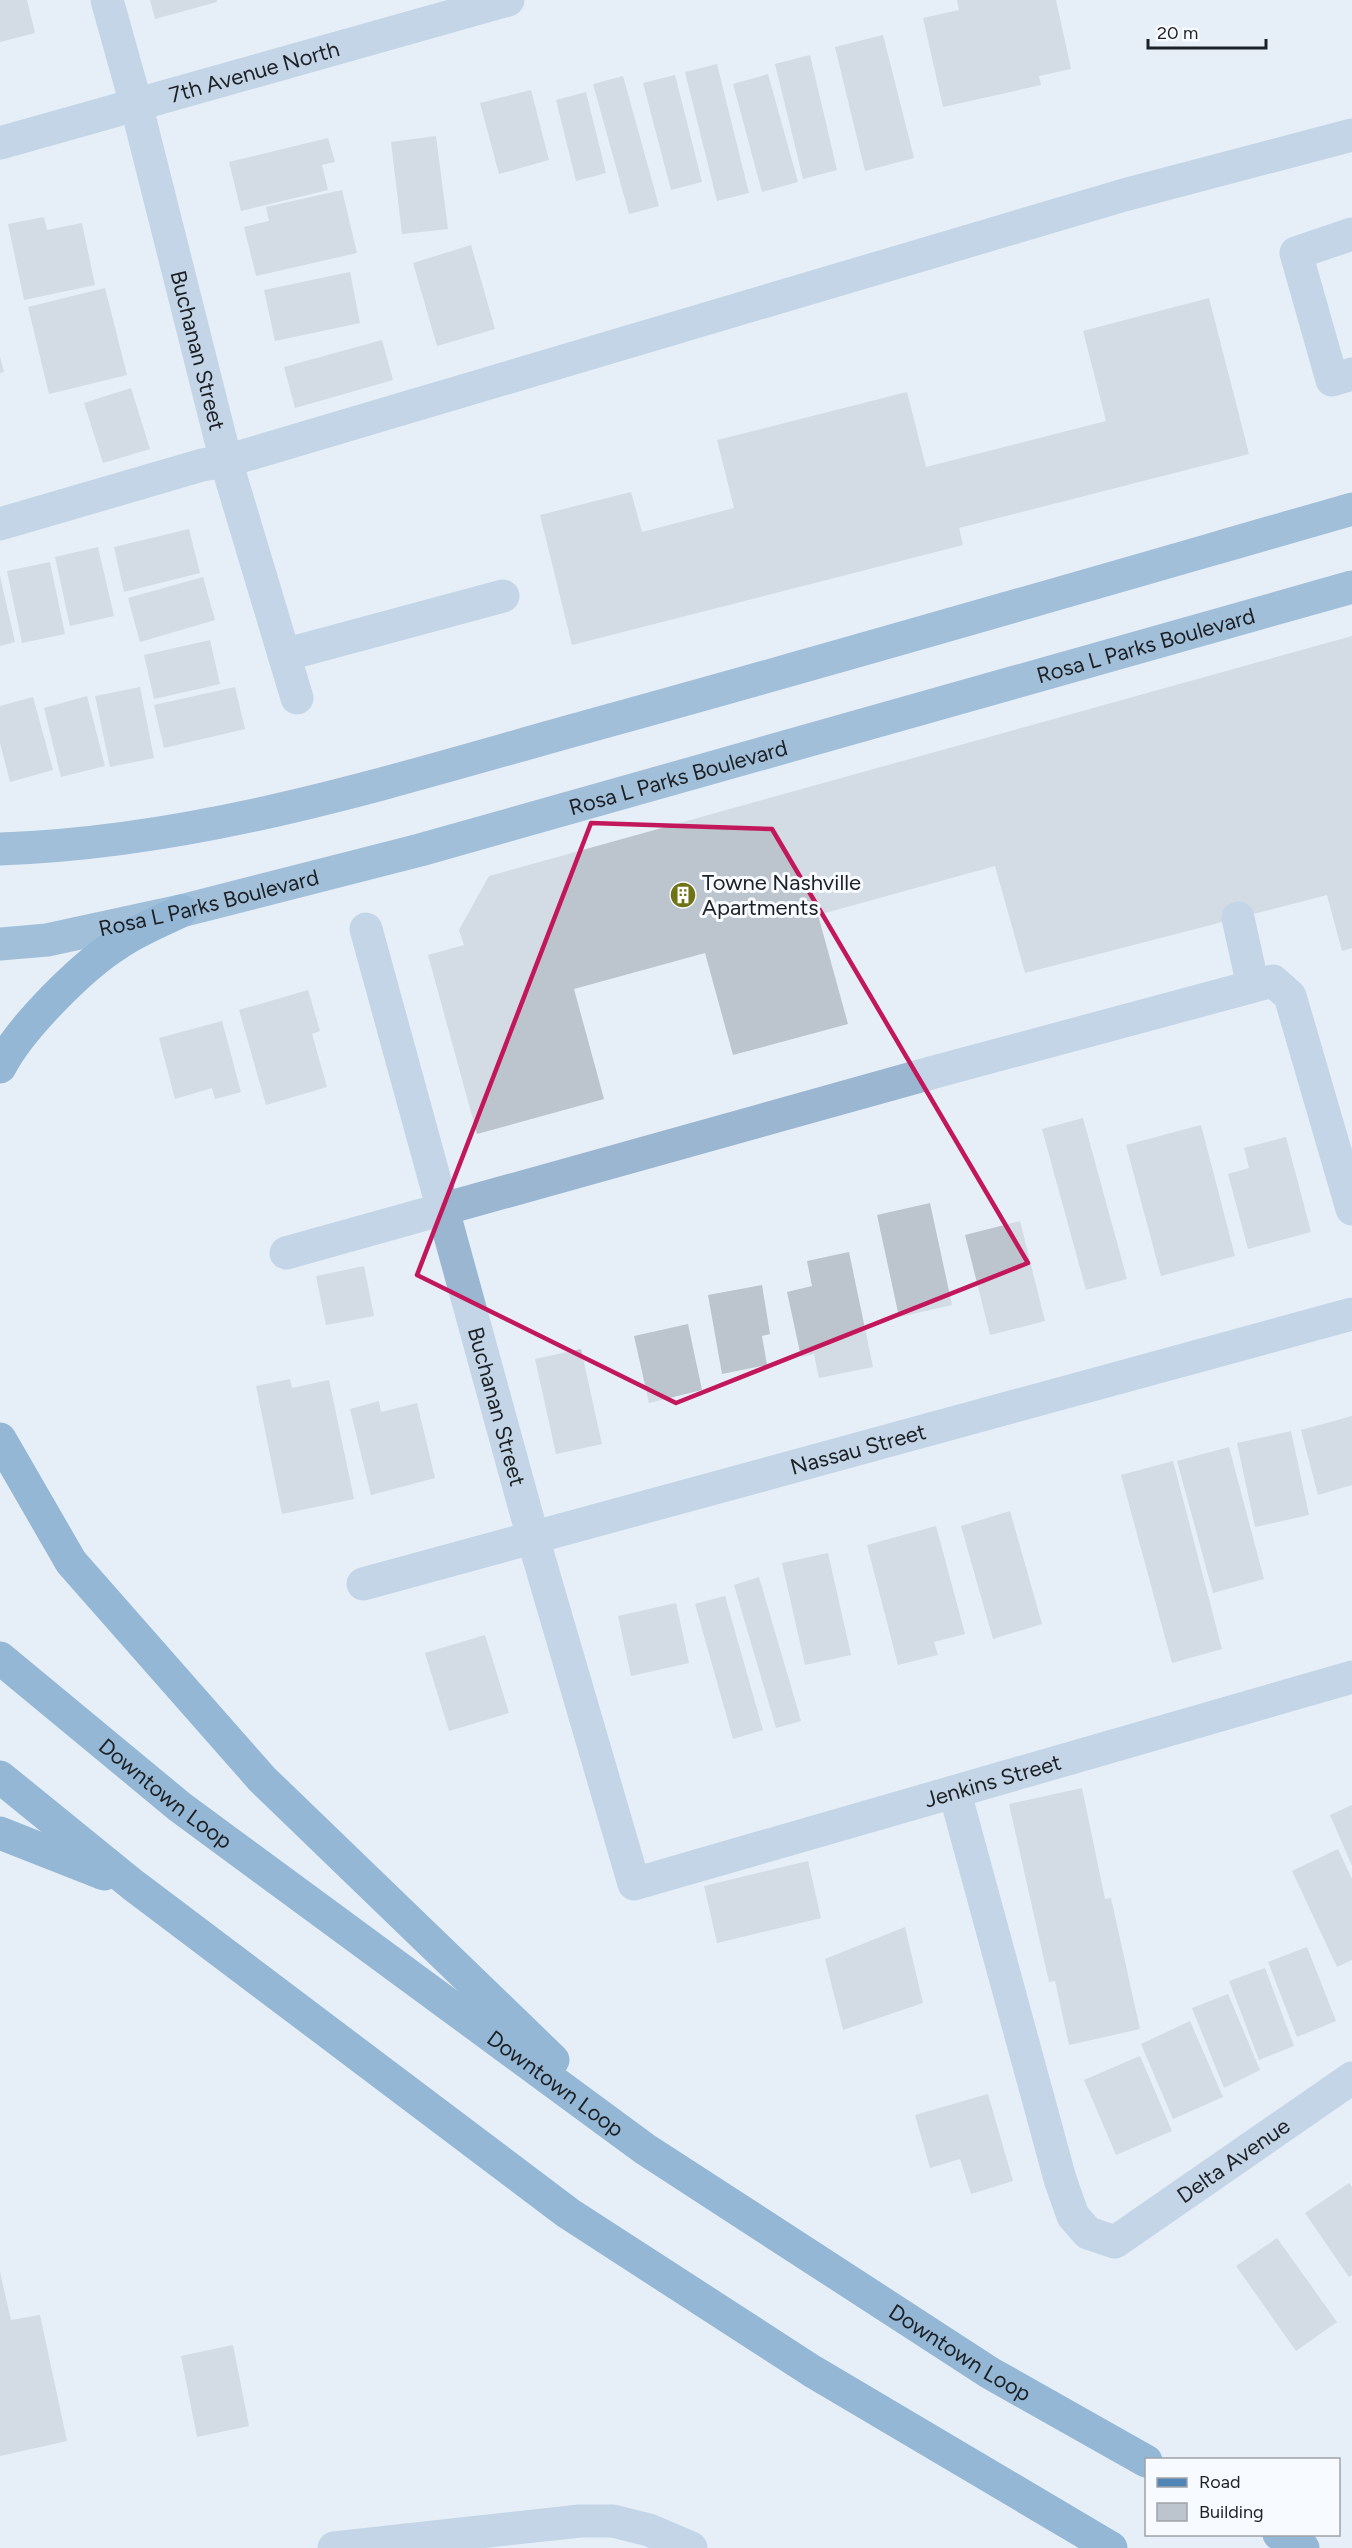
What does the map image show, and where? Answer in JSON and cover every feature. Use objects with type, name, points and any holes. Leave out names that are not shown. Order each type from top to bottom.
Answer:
[{"type":"highway","points":[[0,1066],[51,1000],[91,964],[118,943],[181,911]]},
{"type":"highway","points":[[0,1438],[71,1562],[262,1779],[645,2149]]},
{"type":"highway","name":"Downtown Loop","points":[[0,1658],[180,1807],[645,2149],[990,2373],[1145,2460]]},
{"type":"highway","points":[[0,1777],[133,1885],[568,2213],[812,2371],[1111,2548]]},
{"type":"highway","points":[[0,1833],[133,1885]]},
{"type":"highway","points":[[1281,2536],[1303,2548]]},
{"type":"main road","points":[[0,849],[64,847],[182,831],[319,801],[866,650],[1352,509]]},
{"type":"main road","name":"Rosa L Parks Boulevard","points":[[0,944],[47,940],[181,911],[431,847],[1352,587]]},
{"type":"street","name":"Buchanan Street","points":[[107,0],[136,104],[226,461],[297,698]]},
{"type":"street","name":"7th Avenue North","points":[[0,143],[507,0]]},
{"type":"street","points":[[0,524],[202,465],[226,461],[1124,195],[1351,137]]},
{"type":"street","points":[[1352,234],[1296,253],[1332,380],[1352,374]]},
{"type":"street","points":[[284,655],[503,596]]},
{"type":"street","points":[[1238,918],[1253,986]]},
{"type":"street","name":"Buchanan Street","points":[[366,929],[533,1538],[634,1884]]},
{"type":"street","points":[[286,1253],[949,1068],[1273,981],[1290,996],[1352,1209]]},
{"type":"street","name":"Nassau Street","points":[[363,1584],[1352,1314]]},
{"type":"street","name":"Jenkins Street","points":[[634,1884],[1352,1677]]},
{"type":"street","name":"Delta Avenue","points":[[955,1792],[1060,2180],[1073,2216],[1088,2233],[1115,2242],[1352,2078]]},
{"type":"street","points":[[334,2548],[580,2521],[613,2521],[650,2530],[691,2548]]},
{"type":"highlighted area","points":[[591,823],[772,829],[1028,1263],[676,1403],[417,1275]]},
{"type":"building","points":[[0,0],[27,0],[35,33],[0,42]]},
{"type":"building","points":[[150,0],[217,0],[217,2],[155,19]]},
{"type":"building","points":[[957,0],[1056,0],[1071,69],[1039,76],[1041,85],[943,107],[923,18],[959,10]]},
{"type":"building","points":[[883,35],[914,158],[865,171],[835,47]]},
{"type":"building","points":[[810,55],[837,170],[803,179],[775,64]]},
{"type":"building","points":[[717,64],[749,193],[717,201],[685,72]]},
{"type":"building","points":[[768,74],[798,182],[762,192],[733,84]]},
{"type":"building","points":[[675,75],[702,182],[671,190],[643,83]]},
{"type":"building","points":[[623,76],[659,206],[629,214],[593,84]]},
{"type":"building","points":[[531,90],[549,160],[499,174],[480,103]]},
{"type":"building","points":[[586,92],[606,173],[576,181],[556,100]]},
{"type":"building","points":[[436,136],[448,229],[402,234],[391,142]]},
{"type":"building","points":[[328,138],[335,162],[322,165],[328,190],[241,211],[229,162]]},
{"type":"building","points":[[342,190],[357,253],[256,276],[244,227],[269,221],[266,207]]},
{"type":"building","points":[[44,217],[47,230],[82,223],[95,285],[24,300],[8,224]]},
{"type":"building","points":[[471,245],[495,329],[437,346],[413,263]]},
{"type":"building","points":[[350,272],[360,323],[275,341],[264,290]]},
{"type":"building","points":[[105,288],[127,375],[49,394],[28,307]]},
{"type":"building","points":[[1209,298],[1249,454],[959,528],[963,545],[572,645],[540,515],[631,492],[642,532],[734,508],[717,440],[907,392],[926,467],[1106,421],[1083,331]]},
{"type":"building","points":[[382,340],[393,380],[295,408],[284,367]]},
{"type":"building","points":[[0,357],[4,372],[0,373]]},
{"type":"building","points":[[131,388],[150,449],[103,463],[84,403]]},
{"type":"building","points":[[189,529],[200,573],[124,592],[114,547]]},
{"type":"building","points":[[98,547],[114,616],[70,626],[55,557]]},
{"type":"building","points":[[50,562],[65,634],[22,643],[7,571]]},
{"type":"building","points":[[0,576],[15,642],[0,646]]},
{"type":"building","points":[[203,577],[215,620],[140,642],[128,598]]},
{"type":"building","name":"Towne Nashville Apartments","points":[[1352,636],[1352,948],[1342,951],[1327,895],[1025,973],[995,866],[818,915],[848,1024],[733,1055],[705,953],[574,989],[604,1099],[477,1134],[428,955],[464,945],[459,930],[489,876]]},
{"type":"building","points":[[210,640],[220,684],[154,699],[144,655]]},
{"type":"building","points":[[140,687],[154,758],[110,767],[95,696]]},
{"type":"building","points":[[235,687],[245,729],[164,748],[154,705]]},
{"type":"building","points":[[87,696],[105,766],[61,777],[44,708]]},
{"type":"building","points":[[33,697],[53,770],[10,782],[0,743],[0,706]]},
{"type":"building","points":[[308,990],[320,1031],[312,1034],[327,1087],[266,1105],[239,1010]]},
{"type":"building","points":[[222,1021],[241,1092],[215,1099],[212,1088],[175,1099],[159,1038]]},
{"type":"building","points":[[1083,1118],[1127,1279],[1086,1290],[1042,1129]]},
{"type":"building","points":[[1201,1125],[1235,1256],[1161,1276],[1126,1145]]},
{"type":"building","points":[[1286,1137],[1311,1232],[1248,1249],[1228,1174],[1249,1168],[1244,1148]]},
{"type":"building","points":[[930,1203],[952,1305],[899,1317],[877,1215]]},
{"type":"building","points":[[1020,1221],[1045,1321],[990,1335],[965,1235]]},
{"type":"building","points":[[849,1252],[873,1367],[819,1378],[814,1354],[801,1357],[787,1292],[812,1286],[807,1261]]},
{"type":"building","points":[[364,1266],[374,1316],[326,1325],[316,1276]]},
{"type":"building","points":[[762,1285],[770,1334],[762,1336],[767,1365],[722,1374],[708,1295]]},
{"type":"building","points":[[688,1324],[702,1390],[649,1403],[634,1336]]},
{"type":"building","points":[[581,1349],[602,1444],[556,1454],[535,1359]]},
{"type":"building","points":[[290,1379],[292,1388],[329,1380],[354,1499],[282,1514],[256,1386]]},
{"type":"building","points":[[379,1401],[381,1412],[417,1403],[435,1478],[371,1495],[350,1409]]},
{"type":"building","points":[[1352,1416],[1352,1485],[1318,1495],[1301,1430]]},
{"type":"building","points":[[1291,1431],[1309,1515],[1255,1527],[1237,1443]]},
{"type":"building","points":[[1229,1447],[1264,1579],[1213,1593],[1177,1461]]},
{"type":"building","points":[[1173,1461],[1222,1649],[1172,1663],[1121,1475]]},
{"type":"building","points":[[1010,1511],[1042,1624],[993,1639],[961,1526]]},
{"type":"building","points":[[936,1526],[965,1634],[934,1642],[938,1655],[898,1665],[867,1545]]},
{"type":"building","points":[[828,1553],[851,1655],[805,1665],[782,1563]]},
{"type":"building","points":[[759,1577],[801,1721],[776,1728],[734,1585]]},
{"type":"building","points":[[725,1596],[763,1730],[733,1739],[695,1604]]},
{"type":"building","points":[[676,1603],[689,1663],[631,1676],[618,1616]]},
{"type":"building","points":[[485,1635],[509,1713],[449,1731],[425,1653]]},
{"type":"building","points":[[1082,1788],[1105,1899],[1111,1898],[1140,2029],[1069,2045],[1055,1981],[1049,1982],[1009,1804]]},
{"type":"building","points":[[1352,1805],[1352,1866],[1330,1815]]},
{"type":"building","points":[[1338,1849],[1352,1879],[1352,1960],[1337,1967],[1292,1871]]},
{"type":"building","points":[[808,1861],[821,1918],[717,1943],[704,1886]]},
{"type":"building","points":[[905,1927],[923,2003],[843,2030],[825,1959]]},
{"type":"building","points":[[1307,1947],[1336,2021],[1297,2037],[1268,1962]]},
{"type":"building","points":[[1265,1968],[1294,2046],[1259,2060],[1229,1981]]},
{"type":"building","points":[[1228,1994],[1260,2070],[1224,2088],[1192,2008]]},
{"type":"building","points":[[1190,2021],[1223,2097],[1173,2119],[1141,2044]]},
{"type":"building","points":[[1140,2056],[1172,2131],[1116,2155],[1084,2080]]},
{"type":"building","points":[[988,2094],[1013,2181],[971,2194],[960,2159],[930,2168],[915,2115]]},
{"type":"building","points":[[1349,2183],[1352,2187],[1352,2275],[1349,2277],[1305,2213]]},
{"type":"building","points":[[1277,2238],[1337,2322],[1296,2351],[1236,2266]]},
{"type":"building","points":[[0,2272],[11,2320],[40,2315],[67,2441],[0,2456]]},
{"type":"building","points":[[233,2345],[249,2426],[197,2437],[181,2356]]},
{"type":"place","name":"Towne Nashville Apartments","points":[[683,895]]}]
